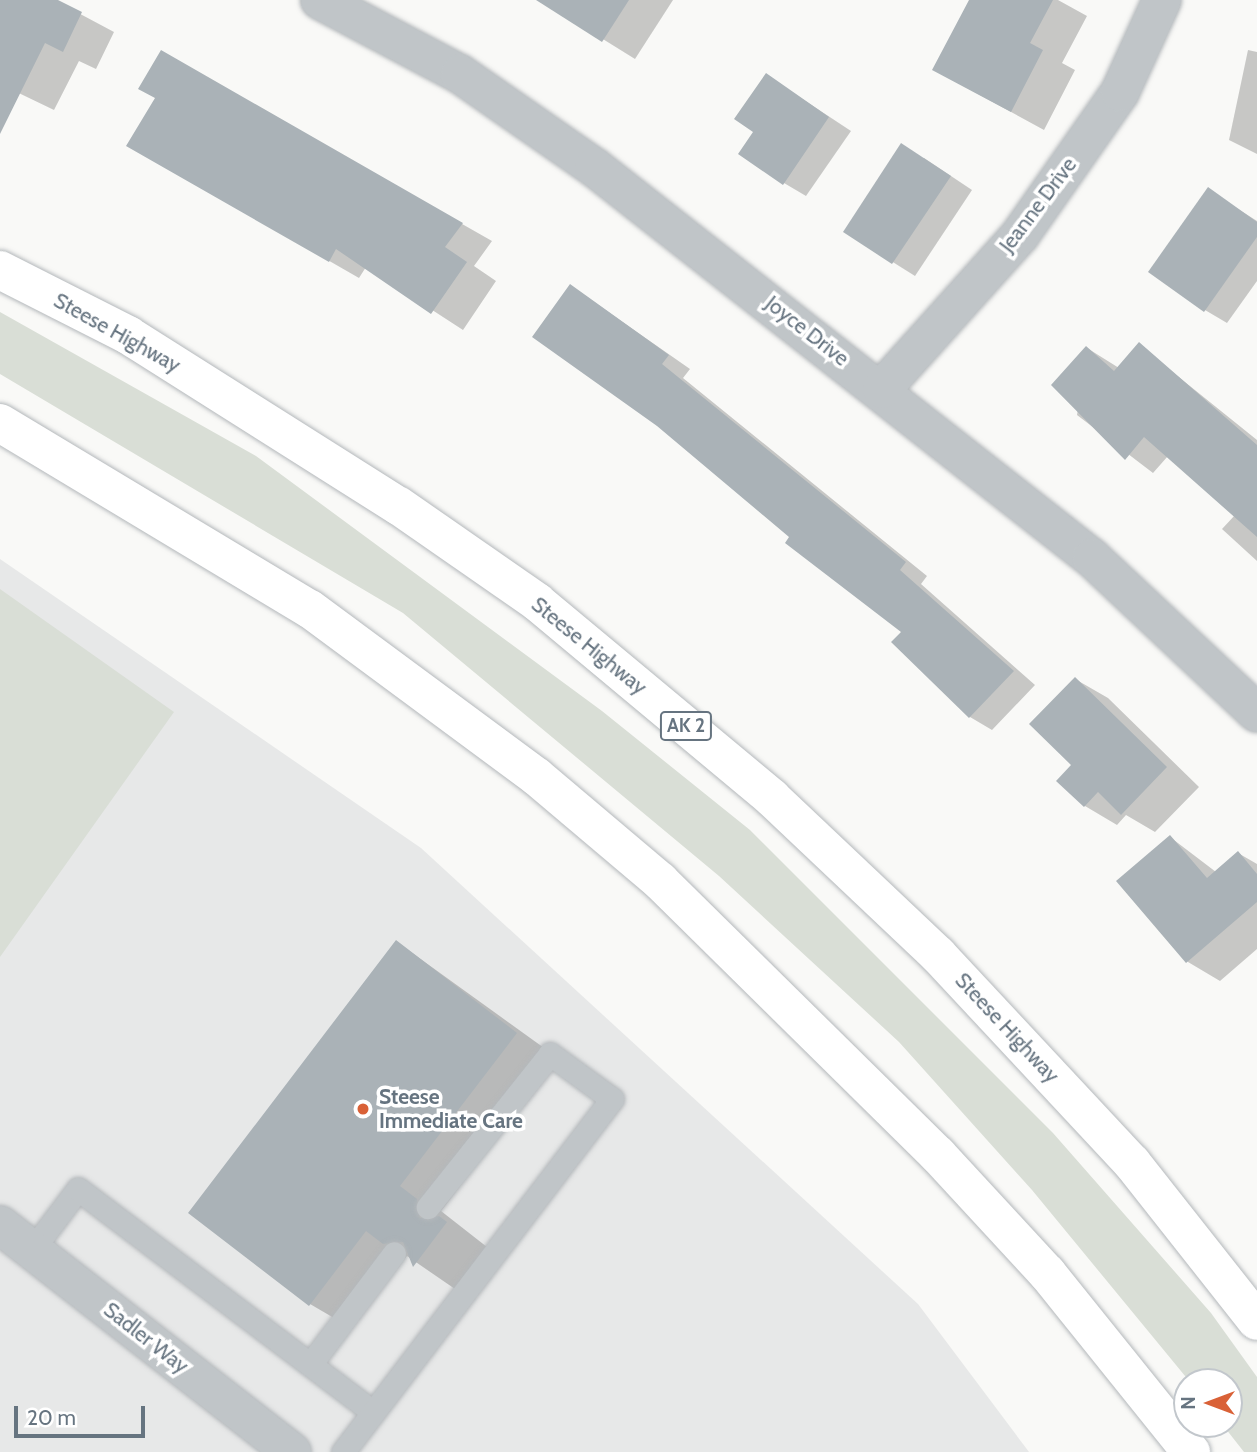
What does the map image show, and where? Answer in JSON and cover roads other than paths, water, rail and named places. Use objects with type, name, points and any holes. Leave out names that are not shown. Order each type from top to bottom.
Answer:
[{"type":"highway","name":"Steese Highway","points":[[0,270],[128,335],[399,506],[537,602],[772,798],[938,955],[1113,1143],[1257,1321]]},
{"type":"highway","points":[[0,423],[310,609],[537,777],[660,881],[938,1155],[1047,1273],[1191,1452]]},
{"type":"street","name":"Joyce Drive","points":[[320,0],[460,74],[594,167],[882,389],[1091,558],[1257,713]]},
{"type":"street","name":"Jeanne Drive","points":[[882,389],[1020,235],[1120,92],[1162,0]]},
{"type":"street","name":"Sadler Way","points":[[0,1225],[292,1452]]},
{"type":"lane","points":[[343,1452],[612,1099],[550,1054],[428,1207]]},
{"type":"lane","points":[[32,1250],[78,1189],[313,1362],[373,1412]]},
{"type":"lane","points":[[313,1362],[394,1253]]},
{"type":"place","name":"Steese Immediate Care","points":[[363,1109]]}]
